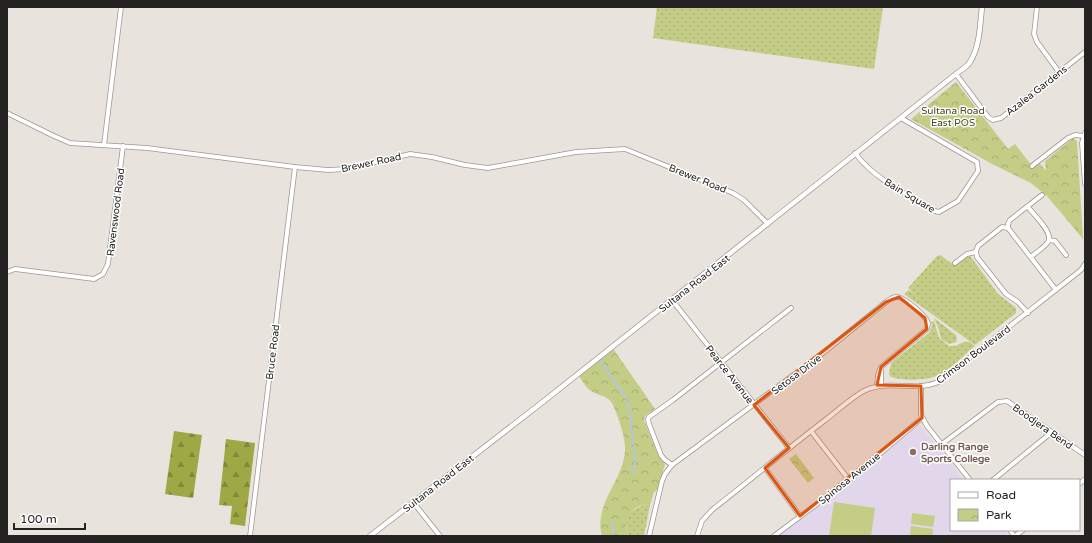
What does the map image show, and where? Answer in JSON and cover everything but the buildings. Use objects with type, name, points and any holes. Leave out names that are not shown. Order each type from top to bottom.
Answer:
[{"type":"street","points":[[104,145],[121,7]]},
{"type":"street","name":"Sultana Road East","points":[[370,536],[672,300],[969,63],[975,52],[982,7]]},
{"type":"street","points":[[1037,7],[1034,34],[1037,42],[1059,72]]},
{"type":"street","name":"Azalea Gardens","points":[[956,74],[988,117],[993,120],[1001,118],[1085,52]]},
{"type":"street","name":"Brewer Road","points":[[7,113],[70,143],[147,148],[328,170],[347,169],[410,154],[488,168],[576,152],[625,149],[733,193],[744,200],[768,224]]},
{"type":"street","name":"Bain Square","points":[[855,153],[862,163],[875,174],[935,211],[939,212],[958,201],[978,170],[977,162],[901,118]]},
{"type":"street","points":[[1032,166],[1068,138],[1075,135],[1084,134],[1082,153],[1085,184]]},
{"type":"street","name":"Ravenswood Road","points":[[7,272],[15,270],[94,279],[103,274],[108,264],[123,146]]},
{"type":"street","name":"Bruce Road","points":[[250,536],[295,167]]},
{"type":"street","points":[[1008,228],[1010,220],[1042,195]]},
{"type":"street","points":[[1028,207],[1050,237],[1049,240],[1031,257]]},
{"type":"street","points":[[1028,312],[1018,302],[1006,294],[977,257],[976,252],[978,246],[1000,228],[1008,228],[1056,290]]},
{"type":"street","points":[[1049,240],[1055,241],[1066,255]]},
{"type":"street","points":[[956,263],[967,254],[976,252]]},
{"type":"street","name":"Crimson Boulevard","points":[[697,536],[702,521],[706,516],[788,448],[864,391],[879,385],[922,386],[940,381],[1081,270],[1085,264]]},
{"type":"street","name":"Setosa Drive","points":[[648,536],[662,482],[665,474],[672,465],[824,353],[886,302],[894,297],[899,297],[912,305],[925,318],[928,323],[927,329],[886,362],[881,372],[879,385]]},
{"type":"street","name":"Pearce Avenue","points":[[672,300],[788,448]]},
{"type":"street","points":[[672,465],[661,455],[648,419],[791,308]]},
{"type":"street","points":[[922,386],[922,418],[969,479]]},
{"type":"street","name":"Boodjera Bend","points":[[942,444],[998,402],[1007,401],[1085,455]]},
{"type":"street","name":"Spinosa Avenue","points":[[774,536],[849,480],[922,418]]},
{"type":"street","points":[[811,431],[849,480]]},
{"type":"street","points":[[994,479],[1052,432]]},
{"type":"street","points":[[765,468],[800,516]]},
{"type":"street","points":[[413,502],[440,536]]},
{"type":"highlighted area","points":[[899,297],[925,318],[927,329],[881,367],[877,385],[921,386],[922,418],[800,516],[765,468],[789,448],[754,405],[886,302]]},
{"type":"shaded area","name":"Darling Range Sports College","points":[[919,424],[963,479],[950,479],[950,531],[1005,531],[1008,536],[777,536]]},
{"type":"green space","points":[[657,7],[883,7],[874,69],[653,38]]},
{"type":"green space","name":"Sultana Road East POS","points":[[956,82],[1008,149],[1015,144],[1032,166],[1038,161],[1046,171],[1045,161],[1073,138],[1077,141],[1083,239],[1047,196],[1031,183],[994,165],[911,119]]},
{"type":"green space","points":[[968,253],[998,294],[1016,308],[1016,313],[975,345],[904,294],[909,290],[916,295],[908,288],[937,256],[940,255],[954,265]]},
{"type":"green space","points":[[934,318],[956,335],[956,342],[949,344],[941,339]]},
{"type":"green space","points":[[934,321],[939,338],[949,346],[970,342],[975,346],[950,368],[936,376],[916,380],[891,377],[889,374],[891,363],[930,332],[932,325],[931,322]]},
{"type":"green space","points":[[612,347],[655,409],[645,416],[644,420],[658,455],[665,464],[658,489],[654,492],[650,505],[641,505],[637,507],[630,514],[626,522],[629,536],[602,536],[600,524],[602,513],[605,503],[620,472],[625,445],[619,419],[612,403],[608,398],[594,393],[589,389],[578,374]]},
{"type":"green space","points":[[174,431],[202,435],[193,498],[165,494]]},
{"type":"green space","points":[[226,439],[255,443],[245,526],[230,524],[232,506],[219,505]]},
{"type":"green space","points":[[796,454],[814,478],[808,483],[789,459]]},
{"type":"green space","points":[[834,502],[875,508],[871,536],[829,536]]},
{"type":"green space","points":[[647,504],[650,505],[644,536],[629,536],[626,524],[629,515],[636,509]]},
{"type":"green space","points":[[912,513],[935,516],[933,527],[911,524]]},
{"type":"green space","points":[[911,526],[933,529],[932,536],[910,536]]},
{"type":"waterway","points":[[599,358],[624,395],[629,406],[635,458],[633,474]]},
{"type":"waterway","points":[[612,522],[614,536]]},
{"type":"place","name":"Darling Range Sports College","points":[[913,452]]}]
